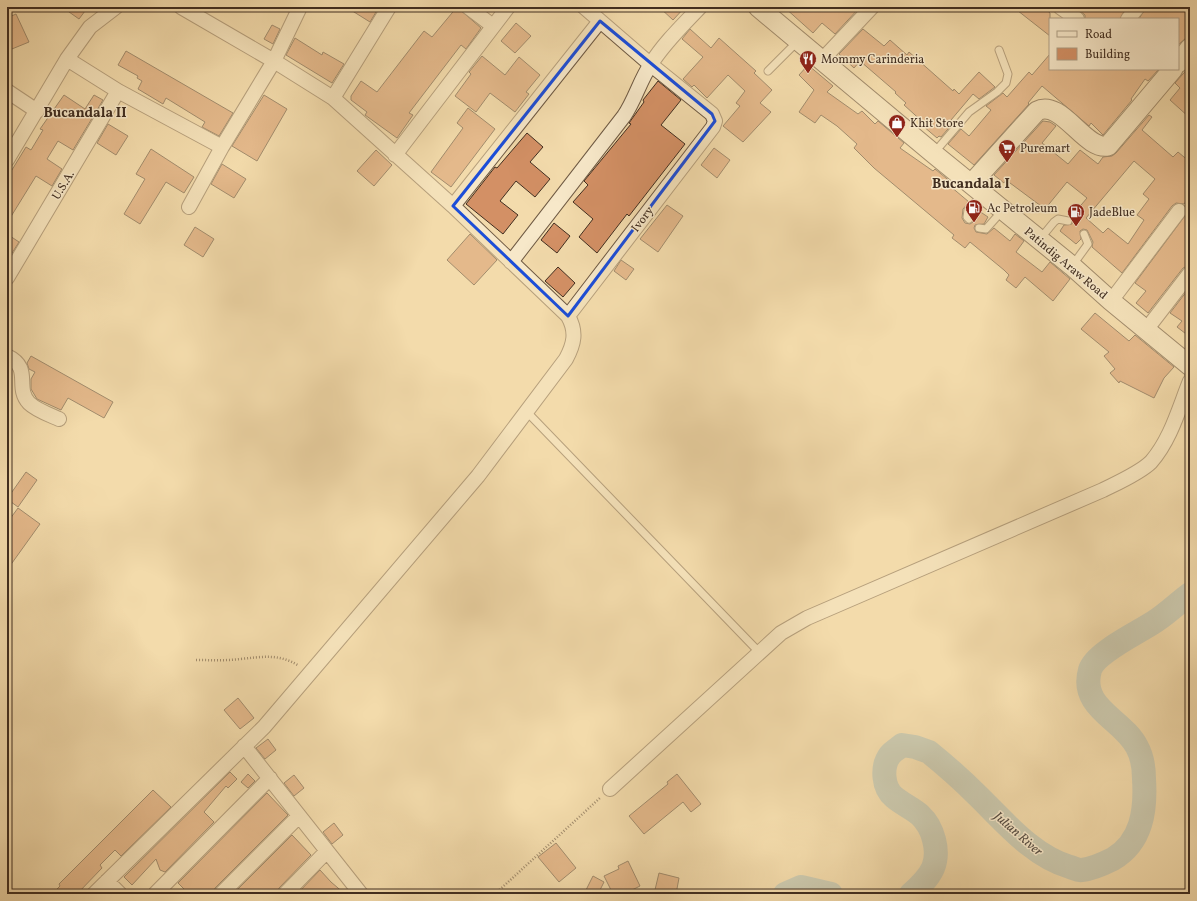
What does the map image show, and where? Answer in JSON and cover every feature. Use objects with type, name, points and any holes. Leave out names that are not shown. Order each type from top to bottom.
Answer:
[{"type":"main road","name":"Patindig Araw Road","points":[[758,7],[934,154],[1040,239],[1111,301],[1190,366]]},
{"type":"main road","points":[[1179,62],[1190,48]]},
{"type":"main road","points":[[977,189],[1037,111],[1041,109],[1054,111],[1098,146],[1108,146],[1171,70]]},
{"type":"street","points":[[7,160],[67,59],[90,27],[116,7]]},
{"type":"street","points":[[94,894],[264,726],[478,476],[528,412],[572,348],[574,331],[568,316],[453,206],[333,98],[274,61],[181,7]]},
{"type":"street","points":[[189,207],[222,147],[274,61],[300,7]]},
{"type":"street","points":[[333,98],[389,7]]},
{"type":"street","points":[[468,7],[493,26]]},
{"type":"street","points":[[395,155],[508,7]]},
{"type":"street","points":[[584,7],[650,64]]},
{"type":"street","points":[[511,262],[624,116],[632,104],[650,64],[700,7]]},
{"type":"street","points":[[821,61],[872,7]]},
{"type":"street","points":[[1129,18],[1138,7]]},
{"type":"street","points":[[1065,8],[1076,18]]},
{"type":"street","points":[[453,206],[600,21]]},
{"type":"street","points":[[67,59],[118,91],[222,147]]},
{"type":"street","name":"Ivory","points":[[568,316],[713,127],[715,121],[712,114],[650,64]]},
{"type":"street","points":[[7,91],[37,111]]},
{"type":"street","name":"U.S.A.","points":[[7,278],[118,91]]},
{"type":"street","points":[[1111,301],[1180,211]]},
{"type":"street","points":[[1146,330],[1190,273]]},
{"type":"street","points":[[7,356],[16,360],[20,366],[23,392],[29,404],[59,419]]},
{"type":"street","points":[[610,789],[781,633],[807,618],[1103,490],[1127,478],[1150,463],[1167,439],[1190,381]]},
{"type":"street","points":[[244,746],[327,851],[355,892]]},
{"type":"street","points":[[155,894],[270,778]]},
{"type":"street","points":[[220,894],[299,816]]},
{"type":"street","points":[[285,894],[327,851]]},
{"type":"street","points":[[107,881],[120,894]]},
{"type":"lane","points":[[768,71],[798,41]]},
{"type":"lane","points":[[934,154],[969,112],[997,92],[1006,83],[1008,74],[999,50]]},
{"type":"lane","points":[[969,219],[967,217],[968,210],[977,189]]},
{"type":"lane","points":[[979,228],[986,229],[1003,210]]},
{"type":"lane","points":[[1040,239],[1058,219],[1068,221]]},
{"type":"lane","points":[[1072,266],[1088,244],[1084,234]]},
{"type":"lane","points":[[528,412],[759,652]]},
{"type":"path","points":[[196,660],[241,659],[257,656],[276,656],[293,662],[310,673]]},
{"type":"path","points":[[495,894],[610,789]]},
{"type":"highlighted area","points":[[600,21],[712,114],[715,121],[568,316],[453,206]]},
{"type":"building","points":[[62,7],[88,7],[79,19]]},
{"type":"building","points":[[346,7],[379,7],[370,22]]},
{"type":"building","points":[[457,7],[481,28],[466,49],[461,45],[409,113],[413,115],[397,138],[365,115],[367,112],[351,100],[351,96],[361,81],[377,92],[424,31],[432,37]]},
{"type":"building","points":[[659,7],[685,7],[673,20]]},
{"type":"building","points":[[784,7],[860,7],[835,34],[822,23],[813,33]]},
{"type":"building","points":[[1013,7],[1043,7],[1050,13],[1049,35]]},
{"type":"building","points":[[1081,7],[1127,7],[1121,18],[1085,18],[1085,15],[1079,10]]},
{"type":"building","points":[[1146,7],[1190,7],[1190,37],[1186,38],[1179,44],[1179,18],[1140,18]]},
{"type":"building","points":[[16,14],[29,42],[7,51],[7,18]]},
{"type":"building","points":[[516,23],[531,36],[515,53],[501,41]]},
{"type":"building","points":[[272,25],[280,29],[273,44],[264,39]]},
{"type":"building","points":[[690,29],[711,48],[719,38],[756,71],[754,73],[772,90],[760,103],[771,112],[743,142],[723,126],[740,106],[736,103],[745,91],[728,75],[707,98],[694,85],[692,87],[683,79],[703,57],[682,39]]},
{"type":"building","points":[[863,29],[884,46],[890,40],[907,55],[909,52],[953,91],[954,89],[959,94],[979,72],[995,87],[979,99],[973,94],[951,120],[954,122],[941,137],[939,136],[937,138],[923,126],[925,124],[904,105],[906,103],[895,93],[896,92],[860,61],[854,68],[839,54]]},
{"type":"building","points":[[295,38],[322,55],[323,52],[344,64],[332,83],[286,55]]},
{"type":"building","points":[[126,51],[233,113],[219,136],[202,127],[205,122],[166,98],[163,104],[138,89],[142,81],[137,78],[138,76],[118,65]]},
{"type":"building","points":[[1049,55],[1049,70],[1158,70],[1148,81],[1145,79],[1131,99],[1132,100],[1103,135],[1091,123],[1089,126],[1042,86],[1028,103],[1029,104],[974,165],[948,144],[961,129],[969,136],[991,110],[986,106],[1003,93],[1007,97],[1029,72],[1032,75]]},
{"type":"building","points":[[482,56],[505,75],[519,57],[540,75],[526,92],[529,94],[515,112],[490,93],[476,112],[455,96],[471,74],[469,72]]},
{"type":"building","points":[[808,65],[833,86],[827,92],[858,114],[862,111],[875,124],[878,121],[904,143],[900,148],[933,171],[935,169],[952,183],[950,186],[969,202],[963,209],[962,218],[965,223],[970,224],[973,222],[973,212],[976,209],[988,217],[984,224],[975,225],[974,228],[976,232],[987,234],[994,228],[1010,241],[1015,234],[1024,241],[1016,252],[1042,272],[1050,262],[1070,279],[1053,301],[1025,277],[1016,288],[1006,280],[1009,275],[1004,270],[970,242],[965,248],[952,238],[954,235],[874,168],[854,148],[857,144],[837,126],[821,115],[815,123],[799,112],[814,90],[799,75]]},
{"type":"building","points":[[1190,66],[1190,118],[1170,100],[1180,88],[1175,83]]},
{"type":"building","points":[[658,81],[681,100],[661,125],[685,144],[629,216],[627,214],[597,253],[579,237],[593,219],[573,202],[588,185],[584,181],[631,124],[629,123],[644,102],[643,100]]},
{"type":"building","points":[[64,95],[85,109],[94,95],[103,100],[73,150],[58,141],[47,159],[62,169],[52,186],[36,176],[7,223],[7,178],[26,147],[31,150],[43,130],[40,129]]},
{"type":"building","points":[[264,95],[287,109],[257,161],[232,146]]},
{"type":"building","points":[[468,108],[495,129],[451,187],[431,172],[463,128],[457,123]]},
{"type":"building","points":[[1149,115],[1152,117],[1142,130],[1173,157],[1178,152],[1190,162],[1190,196],[1184,204],[1176,203],[1172,206],[1122,273],[1092,247],[1093,242],[1087,230],[1083,229],[1080,231],[1081,239],[1076,244],[1060,231],[1064,225],[1072,224],[1071,217],[1087,198],[1067,182],[1045,209],[1006,180],[1004,183],[994,175],[1043,121],[1050,122],[1056,126],[1042,143],[1068,164],[1080,150],[1098,164],[1103,157],[1112,156]],"holes":[[[1134,161],[1155,179],[1143,194],[1149,199],[1137,215],[1144,220],[1128,244],[1108,228],[1103,233],[1086,218]]]},
{"type":"building","points":[[108,124],[128,136],[116,155],[97,143]]},
{"type":"building","points":[[527,133],[543,147],[530,162],[550,179],[535,197],[516,181],[500,201],[518,215],[503,234],[466,204],[495,167],[497,168]]},
{"type":"building","points":[[714,148],[730,160],[717,178],[701,165]]},
{"type":"building","points":[[151,149],[194,177],[184,193],[166,182],[140,224],[124,214],[145,179],[136,174]]},
{"type":"building","points":[[376,150],[392,165],[374,186],[357,171]]},
{"type":"building","points":[[222,164],[246,179],[234,198],[211,184]]},
{"type":"building","points":[[667,205],[683,216],[658,252],[640,239]]},
{"type":"building","points":[[1187,213],[1190,216],[1190,265],[1183,268],[1148,313],[1136,303],[1146,291],[1135,283]]},
{"type":"building","points":[[554,223],[570,236],[557,253],[541,240]]},
{"type":"building","points":[[195,227],[214,239],[203,257],[184,245]]},
{"type":"building","points":[[7,234],[19,242],[7,261]]},
{"type":"building","points":[[470,234],[497,260],[474,285],[447,260]]},
{"type":"building","points":[[621,260],[634,269],[626,280],[614,271]]},
{"type":"building","points":[[558,267],[575,283],[563,297],[545,281]]},
{"type":"building","points":[[1190,287],[1190,337],[1177,327],[1182,321],[1170,313]]},
{"type":"building","points":[[1095,313],[1129,341],[1135,335],[1174,367],[1164,378],[1154,398],[1120,381],[1119,383],[1110,373],[1115,369],[1104,356],[1109,352],[1081,329]]},
{"type":"building","points":[[31,356],[113,402],[104,418],[68,398],[61,410],[37,399],[31,389],[31,379],[35,372],[29,369],[27,363]]},
{"type":"building","points":[[26,472],[37,480],[18,507],[7,499]]},
{"type":"building","points":[[18,508],[40,524],[7,570],[7,523]]},
{"type":"building","points":[[238,698],[254,718],[240,729],[224,710]]},
{"type":"building","points":[[268,739],[276,750],[265,759],[256,748]]},
{"type":"building","points":[[230,772],[237,779],[228,788],[226,786],[204,812],[214,822],[165,872],[160,870],[156,859],[132,885],[124,877]]},
{"type":"building","points":[[248,774],[255,781],[248,788],[241,782]]},
{"type":"building","points":[[677,774],[701,804],[691,812],[683,802],[644,834],[629,816],[668,784],[667,782]]},
{"type":"building","points":[[294,775],[304,788],[294,796],[284,783]]},
{"type":"building","points":[[153,790],[171,807],[121,856],[115,850],[100,865],[102,868],[77,894],[52,894],[60,886],[59,884]]},
{"type":"building","points":[[267,793],[288,815],[215,888],[213,894],[189,894],[178,883]]},
{"type":"building","points":[[334,823],[343,835],[332,844],[323,832]]},
{"type":"building","points":[[292,835],[311,855],[279,888],[277,894],[233,894]]},
{"type":"building","points":[[556,843],[576,868],[559,882],[538,857]]},
{"type":"building","points":[[628,861],[640,886],[624,894],[613,894],[604,876],[619,869],[618,866]]},
{"type":"building","points":[[320,870],[331,882],[345,894],[297,894]]},
{"type":"building","points":[[659,873],[679,878],[676,894],[654,894]]},
{"type":"building","points":[[593,876],[604,882],[598,894],[586,890]]},
{"type":"waterway","name":"Julian River","points":[[911,894],[929,876],[933,868],[936,854],[932,833],[925,820],[894,797],[887,788],[884,777],[885,765],[891,754],[902,745],[915,747],[929,752],[965,783],[1019,836],[1043,855],[1056,862],[1082,870],[1113,859],[1123,852],[1136,834],[1143,813],[1144,771],[1139,751],[1131,737],[1096,704],[1088,683],[1090,670],[1100,656],[1109,649],[1150,625],[1190,594]]},
{"type":"waterway","name":"Julian River","points":[[785,894],[801,887],[831,894]]},
{"type":"place","name":"Mommy Carinderia","points":[[808,74]]},
{"type":"place","name":"Khit Store","points":[[897,138]]},
{"type":"place","name":"Puremart","points":[[1007,163]]},
{"type":"place","name":"Ac Petroleum","points":[[974,223]]},
{"type":"place","name":"JadeBlue","points":[[1076,227]]},
{"type":"district","name":"Bucandala II","points":[[85,112]]},
{"type":"district","name":"Bucandala I","points":[[971,183]]}]
